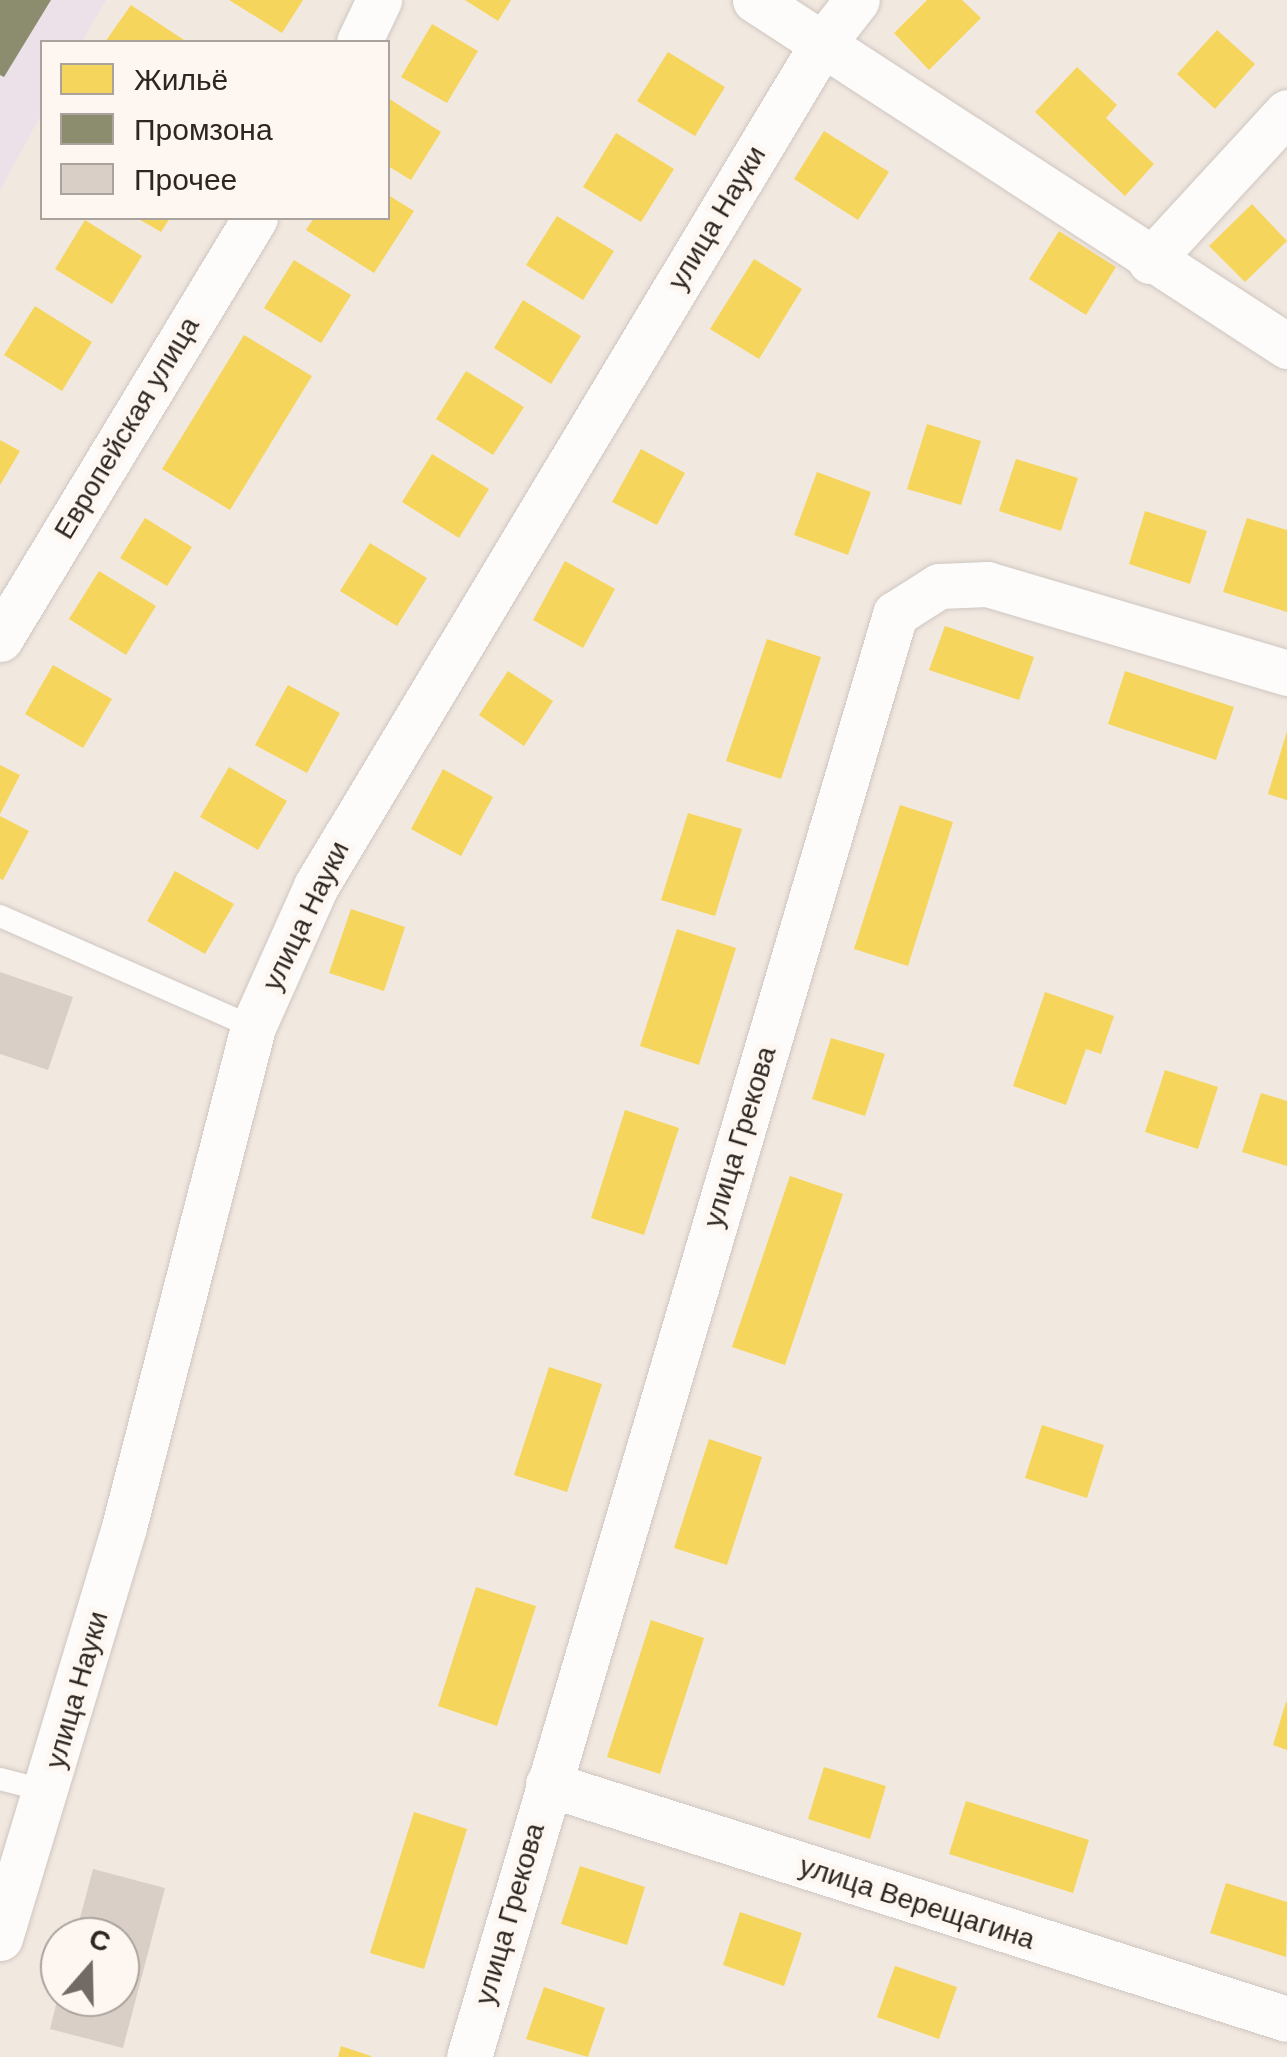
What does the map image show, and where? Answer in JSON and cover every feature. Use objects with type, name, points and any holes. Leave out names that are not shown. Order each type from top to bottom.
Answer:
[{"type":"street","points":[[360,40],[379,0]]},
{"type":"street","points":[[755,0],[1150,261],[1287,346]]},
{"type":"street","name":"улица Науки","points":[[0,1938],[124,1526],[253,1026],[316,886],[821,46],[857,0]]},
{"type":"street","points":[[1150,261],[1287,112]]},
{"type":"street","name":"Европейская улица","points":[[0,639],[254,220]]},
{"type":"street","name":"улица Грекова","points":[[469,2057],[895,614],[939,586],[987,584],[1287,672]]},
{"type":"street","name":"улица Верещагина","points":[[548,1784],[1287,2019]]},
{"type":"lane","points":[[0,916],[253,1026]]},
{"type":"lane","points":[[0,1779],[47,1791]]},
{"type":"shaded area","points":[[0,0],[106,0],[83,40],[40,40],[40,117],[0,190]]},
{"type":"building: Жильё","points":[[229,0],[303,0],[282,33]]},
{"type":"building: Жильё","points":[[465,0],[511,0],[498,21]]},
{"type":"building: Жильё","points":[[927,0],[962,0],[981,18],[929,70],[894,33]]},
{"type":"building: Жильё","points":[[131,5],[184,40],[106,40]]},
{"type":"building: Жильё","points":[[432,24],[478,51],[447,103],[401,77]]},
{"type":"building: Жильё","points":[[1217,30],[1255,64],[1215,109],[1177,74]]},
{"type":"building: Жильё","points":[[668,52],[725,87],[695,136],[637,101]]},
{"type":"building: Жильё","points":[[1077,67],[1117,105],[1106,118],[1154,164],[1125,196],[1035,112]]},
{"type":"building: Жильё","points":[[390,99],[441,132],[411,180],[390,167]]},
{"type":"building: Жильё","points":[[824,131],[889,172],[858,220],[794,179]]},
{"type":"building: Жильё","points":[[616,133],[674,169],[641,222],[583,187]]},
{"type":"building: Жильё","points":[[390,196],[414,211],[374,273],[306,230],[313,220],[390,220]]},
{"type":"building: Жильё","points":[[1252,204],[1287,241],[1245,282],[1209,246]]},
{"type":"building: Жильё","points":[[557,216],[614,251],[583,300],[526,265]]},
{"type":"building: Жильё","points":[[85,220],[142,256],[112,304],[55,269]]},
{"type":"building: Жильё","points":[[140,220],[169,220],[161,232]]},
{"type":"building: Жильё","points":[[1059,231],[1116,267],[1086,315],[1029,279]]},
{"type":"building: Жильё","points":[[754,259],[802,289],[759,359],[710,329]]},
{"type":"building: Жильё","points":[[294,260],[351,295],[321,343],[264,308]]},
{"type":"building: Жильё","points":[[523,300],[581,336],[551,384],[494,348]]},
{"type":"building: Жильё","points":[[35,306],[92,342],[62,391],[4,355]]},
{"type":"building: Жильё","points":[[244,335],[312,376],[230,510],[162,469]]},
{"type":"building: Жильё","points":[[466,371],[524,407],[493,455],[436,419]]},
{"type":"building: Жильё","points":[[927,424],[981,441],[961,505],[907,489]]},
{"type":"building: Жильё","points":[[0,440],[20,451],[0,485]]},
{"type":"building: Жильё","points":[[641,449],[685,473],[657,525],[612,502]]},
{"type":"building: Жильё","points":[[432,454],[489,489],[459,538],[402,502]]},
{"type":"building: Жильё","points":[[1016,459],[1078,478],[1061,531],[999,511]]},
{"type":"building: Жильё","points":[[817,472],[871,492],[848,555],[794,535]]},
{"type":"building: Жильё","points":[[1145,511],[1207,531],[1190,584],[1129,564]]},
{"type":"building: Жильё","points":[[145,518],[192,547],[167,586],[120,558]]},
{"type":"building: Жильё","points":[[1247,518],[1287,530],[1287,612],[1223,592]]},
{"type":"building: Жильё","points":[[370,543],[427,578],[397,626],[340,591]]},
{"type":"building: Жильё","points":[[565,561],[615,589],[583,648],[533,620]]},
{"type":"building: Жильё","points":[[99,571],[156,606],[126,655],[69,619]]},
{"type":"building: Жильё","points":[[945,626],[1034,657],[1019,700],[929,670]]},
{"type":"building: Жильё","points":[[767,639],[821,657],[781,779],[726,761]]},
{"type":"building: Жильё","points":[[53,665],[112,699],[83,748],[25,714]]},
{"type":"building: Жильё","points":[[508,671],[553,701],[524,746],[479,715]]},
{"type":"building: Жильё","points":[[1125,671],[1234,707],[1216,760],[1108,724]]},
{"type":"building: Жильё","points":[[288,685],[340,713],[307,773],[255,745]]},
{"type":"building: Жильё","points":[[1287,731],[1287,800],[1268,794]]},
{"type":"building: Жильё","points":[[0,765],[20,775],[0,814]]},
{"type":"building: Жильё","points":[[229,767],[287,801],[258,850],[200,817]]},
{"type":"building: Жильё","points":[[443,769],[493,797],[461,856],[411,829]]},
{"type":"building: Жильё","points":[[900,805],[953,822],[908,966],[854,949]]},
{"type":"building: Жильё","points":[[688,813],[742,829],[715,916],[661,900]]},
{"type":"building: Жильё","points":[[0,816],[29,831],[3,880],[0,879]]},
{"type":"building: Жильё","points":[[175,871],[234,904],[205,954],[147,921]]},
{"type":"building: Жильё","points":[[351,909],[405,927],[384,991],[329,973]]},
{"type":"building: Жильё","points":[[677,929],[736,948],[699,1065],[640,1046]]},
{"type":"building: Жильё","points":[[1045,992],[1114,1016],[1101,1054],[1086,1049],[1066,1105],[1013,1086]]},
{"type":"building: Жильё","points":[[831,1038],[885,1054],[865,1116],[812,1099]]},
{"type":"building: Жильё","points":[[1165,1070],[1218,1087],[1198,1149],[1145,1132]]},
{"type":"building: Жильё","points":[[1261,1093],[1287,1101],[1287,1166],[1242,1152]]},
{"type":"building: Жильё","points":[[625,1110],[679,1128],[644,1235],[591,1218]]},
{"type":"building: Жильё","points":[[790,1176],[843,1194],[785,1365],[732,1347]]},
{"type":"building: Жильё","points":[[549,1367],[602,1384],[567,1492],[514,1475]]},
{"type":"building: Жильё","points":[[1042,1425],[1104,1445],[1087,1498],[1025,1478]]},
{"type":"building: Жильё","points":[[709,1439],[762,1457],[727,1565],[674,1548]]},
{"type":"building: Жильё","points":[[476,1587],[536,1606],[497,1726],[438,1706]]},
{"type":"building: Жильё","points":[[651,1620],[704,1638],[660,1774],[607,1757]]},
{"type":"building: Жильё","points":[[1287,1702],[1287,1750],[1273,1745]]},
{"type":"building: Жильё","points":[[824,1767],[886,1786],[870,1839],[808,1819]]},
{"type":"building: Жильё","points":[[966,1801],[1089,1840],[1073,1893],[949,1854]]},
{"type":"building: Жильё","points":[[414,1812],[467,1829],[424,1969],[370,1953]]},
{"type":"building: Жильё","points":[[580,1866],[645,1887],[627,1945],[561,1924]]},
{"type":"building: Жильё","points":[[1226,1883],[1287,1902],[1286,1957],[1210,1933]]},
{"type":"building: Жильё","points":[[740,1912],[802,1933],[784,1986],[723,1965]]},
{"type":"building: Жильё","points":[[895,1966],[957,1987],[939,2039],[877,2017]]},
{"type":"building: Жильё","points":[[544,1987],[605,2008],[588,2057],[526,2039]]},
{"type":"building: Жильё","points":[[341,2046],[371,2056],[371,2057],[338,2057]]},
{"type":"building: Промзона","points":[[0,0],[51,0],[4,77],[0,75]]},
{"type":"building: Прочее","points":[[0,972],[73,997],[48,1070],[0,1054]]},
{"type":"building: Прочее","points":[[93,1869],[165,1888],[140,1983],[140,1917],[80,1917]]},
{"type":"building: Прочее","points":[[53,2017],[131,2017],[123,2048],[50,2029]]}]
